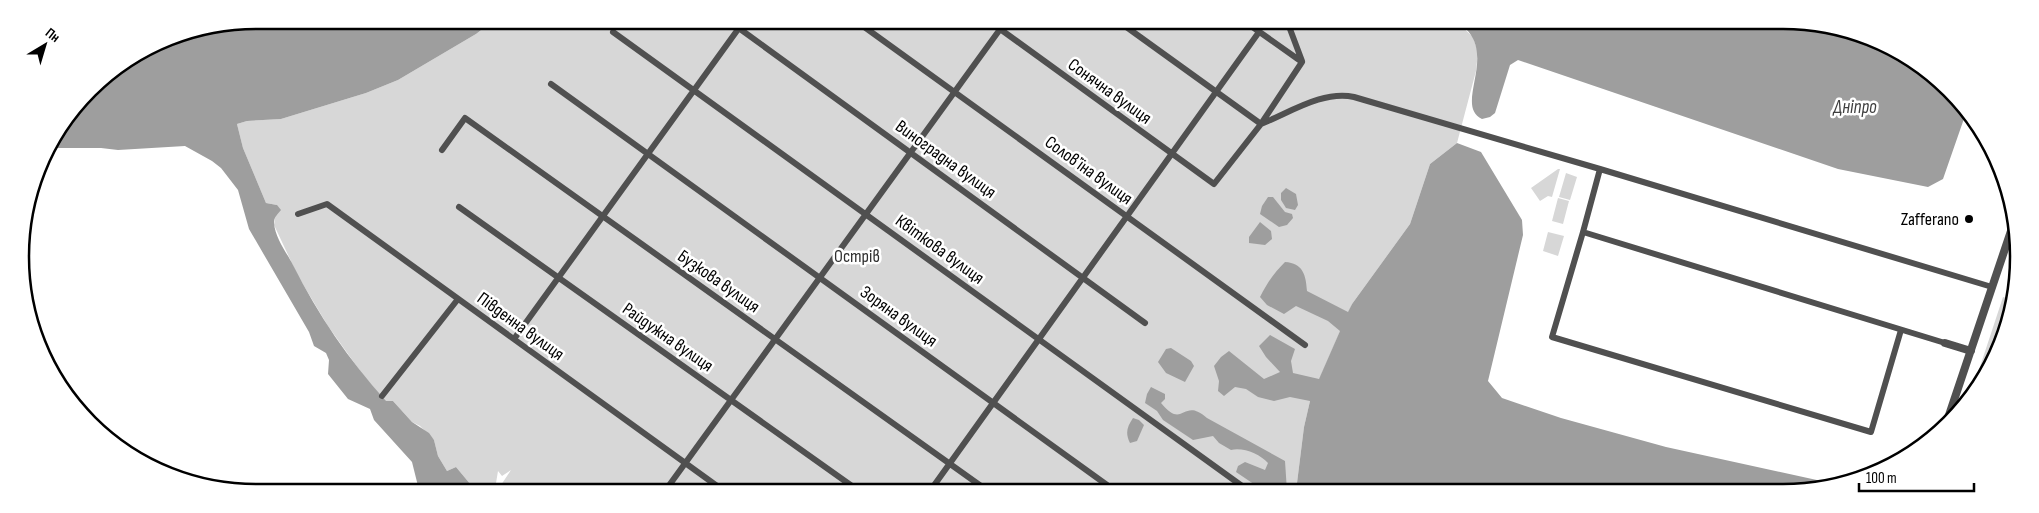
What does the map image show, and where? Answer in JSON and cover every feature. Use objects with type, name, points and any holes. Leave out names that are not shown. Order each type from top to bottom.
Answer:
[{"type":"street","points":[[514,339],[738,29]]},
{"type":"street","name":"Виноградна вулиця","points":[[740,29],[1145,323]]},
{"type":"street","name":"Соловʼїна вулиця","points":[[867,29],[1305,345]]},
{"type":"street","points":[[670,484],[1000,29]]},
{"type":"street","name":"Сонячна вулиця","points":[[1000,29],[1214,184],[1261,124]]},
{"type":"street","points":[[1129,29],[1261,124]]},
{"type":"street","points":[[1255,29],[1302,62]]},
{"type":"street","points":[[1289,29],[1302,62]]},
{"type":"street","name":"Квіткова вулиця","points":[[613,32],[1239,484]]},
{"type":"street","points":[[935,484],[1259,32]]},
{"type":"street","points":[[1261,124],[1302,62]]},
{"type":"street","name":"Зоряна вулиця","points":[[551,84],[1106,484]]},
{"type":"street","points":[[1261,124],[1314,102],[1344,95],[1600,169],[1992,287]]},
{"type":"street","name":"Бузкова вулиця","points":[[442,150],[465,118],[978,484]]},
{"type":"street","points":[[1600,169],[1584,232],[1552,337],[1871,432],[1901,330]]},
{"type":"street","name":"Південна вулиця","points":[[298,214],[327,204],[714,484]]},
{"type":"street","name":"Райдужна вулиця","points":[[459,207],[849,484]]},
{"type":"street","points":[[1584,232],[1971,351]]},
{"type":"street","points":[[1952,409],[2009,236]]},
{"type":"street","points":[[2006,246],[2010,248]]},
{"type":"street","points":[[382,396],[458,299]]},
{"type":"green space","name":"Острів","points":[[482,29],[1464,29],[1473,37],[1478,52],[1476,71],[1457,143],[1430,164],[1410,224],[1352,304],[1310,401],[1304,427],[1297,484],[502,484],[511,470],[502,476],[498,471],[496,484],[470,484],[456,467],[447,471],[438,456],[434,440],[420,426],[412,422],[393,401],[386,402],[363,375],[328,326],[298,276],[274,225],[277,205],[266,203],[243,148],[237,124],[247,121],[281,119],[366,93],[398,80]]},
{"type":"green space","points":[[1560,169],[1552,197],[1548,196],[1540,201],[1531,188]]},
{"type":"green space","points":[[1566,173],[1577,177],[1570,200],[1559,197]]},
{"type":"green space","points":[[1558,198],[1569,201],[1563,224],[1552,221]]},
{"type":"green space","points":[[1548,232],[1564,236],[1558,256],[1543,251]]},
{"type":"green space","points":[[2003,297],[2006,298],[1993,344],[1978,374]]},
{"type":"water","points":[[242,29],[482,29],[398,80],[366,93],[281,119],[247,121],[237,124],[243,148],[266,203],[277,205],[281,210],[274,221],[279,240],[324,319],[359,369],[386,401],[393,401],[412,422],[429,433],[434,440],[438,456],[447,471],[456,467],[470,484],[418,484],[412,462],[374,420],[370,409],[348,399],[328,374],[329,360],[326,353],[314,346],[309,332],[249,229],[238,190],[221,168],[185,146],[118,150],[56,148],[85,106],[106,85],[143,59],[183,41],[212,33]]},
{"type":"water","name":"Дніпро","points":[[1465,29],[1797,29],[1827,33],[1870,46],[1909,67],[1944,95],[1964,119],[1943,179],[1928,187],[1838,169],[1518,60],[1510,65],[1495,113],[1490,117],[1482,119],[1474,112],[1472,102],[1477,61],[1476,47],[1470,34]]},
{"type":"water","points":[[1457,143],[1481,152],[1522,220],[1523,235],[1488,381],[1502,398],[1561,418],[1666,447],[1821,481],[1797,484],[1297,484],[1304,427],[1310,401],[1290,397],[1274,401],[1258,397],[1246,389],[1235,387],[1224,396],[1218,391],[1219,381],[1214,366],[1229,351],[1264,379],[1280,372],[1259,346],[1270,335],[1295,349],[1291,361],[1293,373],[1319,379],[1340,331],[1328,321],[1296,306],[1284,314],[1267,305],[1260,297],[1265,287],[1285,262],[1291,263],[1300,267],[1306,280],[1307,291],[1348,312],[1410,224],[1430,164]]},
{"type":"water","points":[[1286,188],[1296,194],[1298,205],[1295,210],[1286,208],[1281,200],[1281,193]]},
{"type":"water","points":[[1268,197],[1273,197],[1285,212],[1292,214],[1293,218],[1287,225],[1279,227],[1260,214],[1262,206]]},
{"type":"water","points":[[1260,222],[1271,231],[1272,239],[1265,245],[1249,243],[1249,237]]},
{"type":"water","points":[[1171,348],[1191,361],[1194,366],[1185,382],[1166,373],[1158,362],[1166,349]]},
{"type":"water","points":[[1151,387],[1165,394],[1165,399],[1161,403],[1174,414],[1192,410],[1199,412],[1285,461],[1287,484],[1254,484],[1236,472],[1238,466],[1245,462],[1265,470],[1268,463],[1261,457],[1246,450],[1231,450],[1219,443],[1213,436],[1193,440],[1163,420],[1157,411],[1145,403]]},
{"type":"water","points":[[1133,418],[1139,420],[1144,425],[1137,441],[1130,443],[1127,430]]},
{"type":"place","name":"Zafferano","points":[[1969,219]]}]
